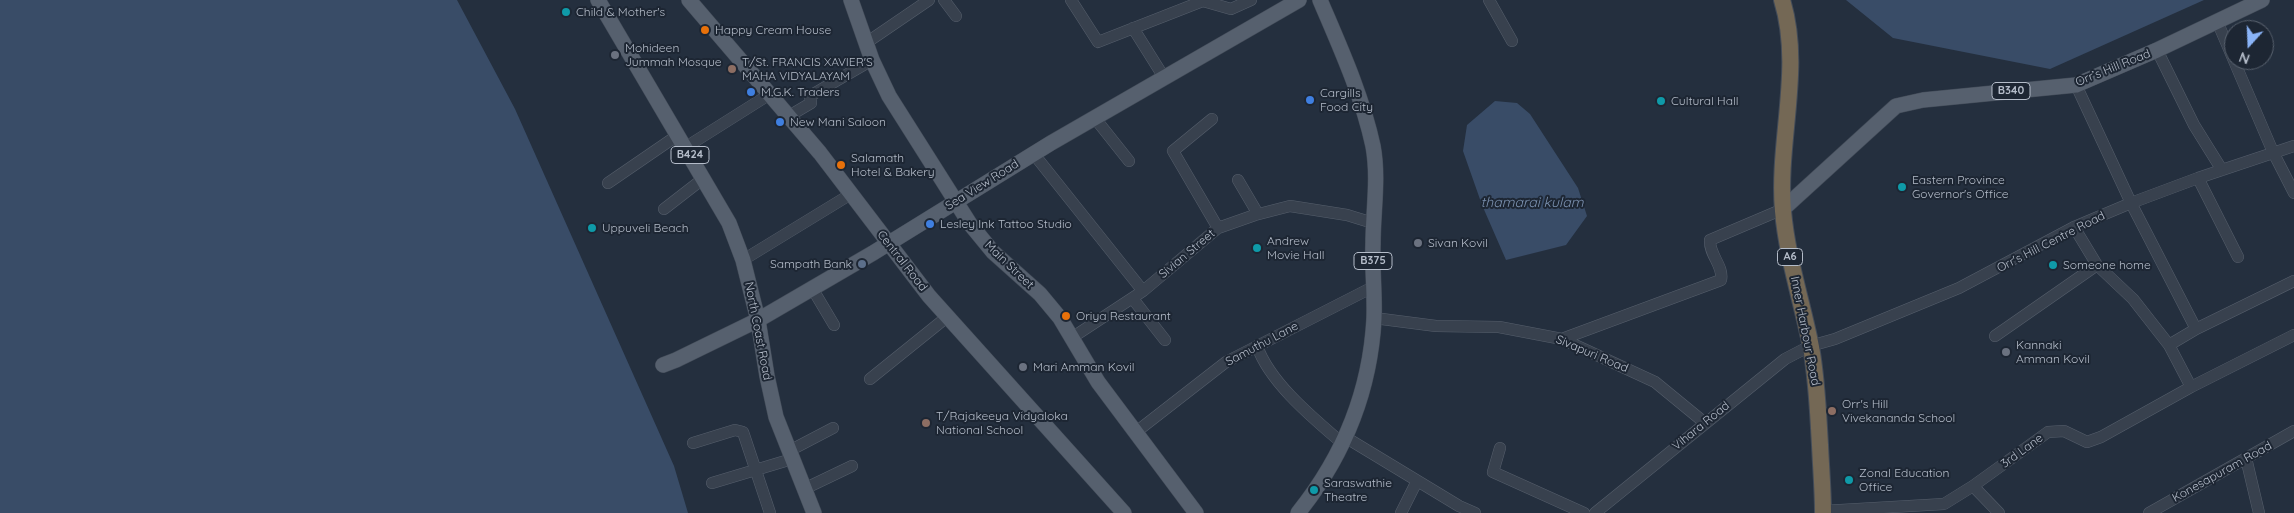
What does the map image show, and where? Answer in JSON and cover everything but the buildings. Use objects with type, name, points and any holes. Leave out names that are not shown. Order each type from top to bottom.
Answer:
[{"type":"highway","name":"Inner Harbour Road","points":[[1782,0],[1788,24],[1790,61],[1783,209],[1788,252],[1810,346],[1819,412],[1823,512]]},
{"type":"main road","name":"North Coast Road","points":[[598,0],[729,223],[743,260],[758,320],[776,416],[814,513]]},
{"type":"main road","name":"Central Road","points":[[689,0],[789,116],[887,243],[948,317],[1124,513]]},
{"type":"main road","name":"Main Street","points":[[851,0],[872,60],[894,104],[956,201],[982,239],[1040,294],[1073,337],[1098,382],[1196,513]]},
{"type":"main road","name":"Sea View Road","points":[[663,364],[676,360],[758,320],[1033,153],[1094,117],[1165,79],[1299,0]]},
{"type":"main road","name":"B375","points":[[1298,513],[1331,466],[1344,440],[1363,392],[1374,318],[1373,223],[1376,182],[1369,132],[1357,92],[1320,0]]},
{"type":"main road","name":"Orr’s Hill Road","points":[[1783,209],[1896,106],[1923,100],[2076,85],[2157,50],[2262,0]]},
{"type":"street","points":[[866,43],[929,0]]},
{"type":"street","points":[[944,0],[956,16]]},
{"type":"street","points":[[1071,0],[1098,42],[1203,1],[1232,8],[1251,0]]},
{"type":"street","points":[[1489,0],[1512,41]]},
{"type":"street","points":[[2217,21],[2273,152],[2294,193]]},
{"type":"street","points":[[1133,28],[1165,79]]},
{"type":"street","points":[[2157,50],[2194,125],[2222,170]]},
{"type":"street","points":[[789,116],[811,103],[810,96],[872,60]]},
{"type":"street","points":[[2076,85],[2131,203],[2196,329]]},
{"type":"street","points":[[608,183],[770,94]]},
{"type":"street","points":[[1094,117],[1129,161]]},
{"type":"street","points":[[1212,119],[1173,151],[1218,228]]},
{"type":"street","name":"Orr's Hill Centre Road","points":[[1810,346],[1835,339],[1959,288],[2074,227],[2131,203],[2294,146]]},
{"type":"street","points":[[1033,153],[1143,291]]},
{"type":"street","points":[[664,209],[704,178]]},
{"type":"street","points":[[2198,178],[2238,257]]},
{"type":"street","points":[[1238,180],[1258,214]]},
{"type":"street","points":[[743,260],[851,194]]},
{"type":"street","name":"Sivian Street","points":[[1073,337],[1143,291],[1218,228],[1258,214],[1290,206],[1347,215],[1373,223]]},
{"type":"street","points":[[1562,339],[1721,280],[1722,273],[1710,248],[1710,240],[1783,209]]},
{"type":"street","points":[[2074,227],[2097,265],[2133,300],[2169,345],[2190,387]]},
{"type":"street","points":[[1995,336],[2097,265]]},
{"type":"street","points":[[2169,345],[2196,329],[2294,281]]},
{"type":"street","name":"Samuthu Lane","points":[[1136,432],[1226,362],[1373,287]]},
{"type":"street","points":[[812,288],[834,325]]},
{"type":"street","points":[[1132,299],[1165,340]]},
{"type":"street","points":[[870,379],[948,317]]},
{"type":"street","name":"Sivapuri Road","points":[[1374,318],[1436,326],[1499,327],[1562,339],[1655,382],[1705,423]]},
{"type":"street","name":"3rd Lane","points":[[1823,512],[1944,504],[1973,486],[2048,432],[2064,431],[2087,442],[2094,440],[2190,387],[2294,335]]},
{"type":"street","points":[[1257,346],[1275,377],[1317,421],[1344,440],[1475,513]]},
{"type":"street","name":"Vihara Road","points":[[1595,513],[1785,359],[1810,346]]},
{"type":"street","points":[[712,483],[757,470],[790,455],[834,428]]},
{"type":"street","points":[[693,443],[740,430],[743,432],[770,513]]},
{"type":"street","name":"Konesapuram Road","points":[[2149,513],[2294,431]]},
{"type":"street","points":[[1500,448],[1493,472],[1584,513]]},
{"type":"street","points":[[2246,458],[2258,513]]},
{"type":"street","points":[[804,489],[852,466]]},
{"type":"street","points":[[1401,513],[1417,481]]},
{"type":"street","points":[[1973,486],[1999,513]]},
{"type":"water","points":[[0,0],[457,0],[515,109],[674,466],[688,513],[0,513]]},
{"type":"water","points":[[1846,0],[2204,0],[2050,69],[1893,38]]},
{"type":"water","name":"thamarai kulam","points":[[1495,101],[1517,103],[1530,114],[1578,188],[1587,216],[1566,245],[1506,260],[1482,205],[1463,151],[1467,125]]},
{"type":"place","name":"Child & Mother's","points":[[566,12]]},
{"type":"place","name":"Happy Cream House","points":[[705,30]]},
{"type":"place","name":"Mohideen Jummah Mosque","points":[[615,55]]},
{"type":"place","name":"T/St. FRANCIS XAVIER'S MAHA VIDYALAYAM","points":[[732,69]]},
{"type":"place","name":"M.G.K. Traders","points":[[751,92]]},
{"type":"place","name":"Cargills Food City","points":[[1310,100]]},
{"type":"place","name":"Cultural Hall","points":[[1661,101]]},
{"type":"place","name":"New Mani Saloon","points":[[780,122]]},
{"type":"place","name":"Salamath Hotel & Bakery","points":[[841,165]]},
{"type":"place","name":"Eastern Province Governor's Office","points":[[1902,187]]},
{"type":"place","name":"Lesley Ink Tattoo Studio","points":[[930,224]]},
{"type":"place","name":"Uppuveli Beach","points":[[592,228]]},
{"type":"place","name":"Sivan Kovil","points":[[1418,243]]},
{"type":"place","name":"Andrew Movie Hall","points":[[1257,248]]},
{"type":"place","name":"Sampath Bank","points":[[862,264]]},
{"type":"place","name":"Someone home","points":[[2053,265]]},
{"type":"place","name":"Oriya Restaurant","points":[[1066,316]]},
{"type":"place","name":"Kannaki Amman Kovil","points":[[2006,352]]},
{"type":"place","name":"Mari Amman Kovil","points":[[1023,367]]},
{"type":"place","name":"Orr's Hill Vivekananda School","points":[[1832,411]]},
{"type":"place","name":"T/Rajakeeya Vidyaloka National School","points":[[926,423]]},
{"type":"place","name":"Zonal Education Office","points":[[1849,480]]},
{"type":"place","name":"Saraswathie Theatre","points":[[1314,490]]}]
